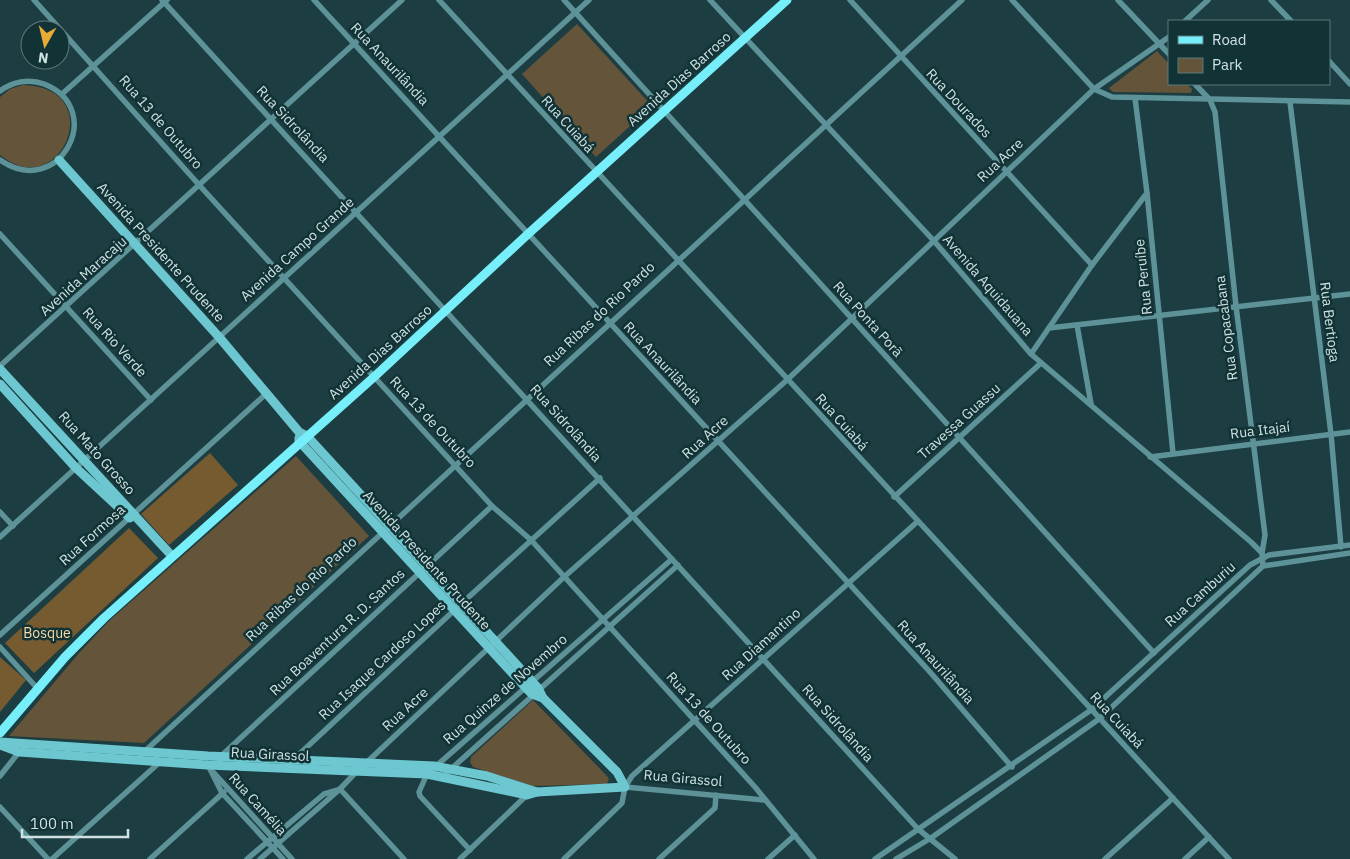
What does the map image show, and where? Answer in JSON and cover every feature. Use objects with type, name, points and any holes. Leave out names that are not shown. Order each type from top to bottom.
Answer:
[{"type":"main road","name":"Avenida Dias Barroso","points":[[0,733],[37,688],[98,624],[302,436],[374,377],[528,234],[787,0]]},
{"type":"street","name":"Rua 13 de Outubro","points":[[34,0],[284,279],[492,506],[531,540],[765,800],[814,859]]},
{"type":"street","name":"Rua Anaurilândia","points":[[314,0],[848,583],[1012,766]]},
{"type":"street","name":"Avenida Maracaju","points":[[0,368],[402,0]]},
{"type":"street","name":"Rua Cuiabá","points":[[438,0],[1229,859]]},
{"type":"street","name":"Rua Ponta Porã","points":[[564,0],[664,113],[1154,653]]},
{"type":"street","name":"Avenida Campo Grande","points":[[0,537],[589,0]]},
{"type":"street","name":"Avenida Aquidauana","points":[[710,0],[934,241],[1031,354],[1091,404],[1262,556]]},
{"type":"street","name":"Rua Dourados","points":[[850,0],[900,57],[1092,265]]},
{"type":"street","name":"Rua Ribas do Rio Pardo","points":[[145,751],[609,322],[962,0]]},
{"type":"street","points":[[1012,0],[1094,89],[1112,97],[1350,102]]},
{"type":"street","points":[[1118,0],[1168,53]]},
{"type":"street","points":[[1186,20],[1208,0]]},
{"type":"street","points":[[1271,0],[1290,20]]},
{"type":"street","points":[[62,94],[165,1]]},
{"type":"street","name":"Rua Sidrolândia","points":[[165,1],[357,212],[445,312],[527,398],[918,829],[955,859]]},
{"type":"street","name":"Rua Acre","points":[[260,859],[340,789],[564,577],[787,380],[1005,171],[1094,89],[1168,38]]},
{"type":"street","points":[[1330,62],[1350,84]]},
{"type":"street","points":[[0,91],[22,81],[38,82],[62,94],[74,118],[74,135],[68,150],[59,160],[44,169],[26,171],[9,166],[0,160]]},
{"type":"street","points":[[1196,85],[1210,100]]},
{"type":"street","name":"Rua Peruíbe","points":[[1134,98],[1147,193],[1174,453]]},
{"type":"street","name":"Rua Copacabana","points":[[1210,100],[1215,112],[1236,306],[1266,535],[1262,556]]},
{"type":"street","name":"Rua Bertioga","points":[[1290,102],[1331,434],[1342,554]]},
{"type":"street","name":"Avenida Presidente Prudente","points":[[59,160],[219,337],[302,436],[532,688],[617,772],[625,787]]},
{"type":"street","points":[[1031,354],[1092,265],[1147,193]]},
{"type":"street","name":"Rua Rio Verde","points":[[0,234],[151,400]]},
{"type":"street","points":[[1049,328],[1350,294]]},
{"type":"street","points":[[1077,326],[1091,404]]},
{"type":"street","name":"Travessa Guassu","points":[[894,497],[960,439],[1041,363]]},
{"type":"street","name":"Rua Mato Grosso","points":[[0,368],[170,558]]},
{"type":"street","name":"Rua Mato Grosso","points":[[0,384],[75,467],[132,516]]},
{"type":"street","name":"Rua Formosa","points":[[0,635],[267,393]]},
{"type":"street","name":"Rua Itajaí","points":[[1150,457],[1350,432]]},
{"type":"street","name":"Rua Isaque Cardoso Lopes","points":[[293,760],[600,478]]},
{"type":"street","name":"Rua Boaventura R. D. Santos","points":[[221,756],[492,506]]},
{"type":"street","points":[[0,512],[13,526]]},
{"type":"street","name":"Rua Diamantino","points":[[564,859],[622,803],[625,787],[632,776],[917,522]]},
{"type":"street","name":"Rua Camburiu","points":[[876,859],[1091,710],[1262,556],[1350,545]]},
{"type":"street","points":[[1262,556],[1263,566],[1350,553]]},
{"type":"street","name":"Rua Quinze de Novembro","points":[[441,778],[603,620],[672,559]]},
{"type":"street","name":"Rua Quinze de Novembro","points":[[470,850],[420,796],[419,792],[427,774],[434,766],[609,626],[678,565]]},
{"type":"street","name":"Rua Camburiu","points":[[896,859],[931,838],[1099,719],[1263,566]]},
{"type":"street","points":[[1207,604],[1214,611]]},
{"type":"street","points":[[0,647],[37,688]]},
{"type":"street","name":"Rua Girassol","points":[[0,743],[145,751],[207,760],[356,772],[427,774],[527,792],[625,787],[765,800]]},
{"type":"street","name":"Rua Girassol","points":[[0,743],[19,752],[160,762],[207,760],[221,756],[434,766],[486,776],[527,792]]},
{"type":"street","points":[[0,776],[19,752]]},
{"type":"street","points":[[207,760],[222,793],[269,839],[283,859]]},
{"type":"street","name":"Rua Camélia","points":[[207,760],[227,789],[269,839]]},
{"type":"street","points":[[52,859],[160,762]]},
{"type":"street","points":[[150,859],[227,789]]},
{"type":"street","points":[[248,859],[269,839],[324,794],[340,789],[404,859]]},
{"type":"street","points":[[460,859],[527,792]]},
{"type":"street","points":[[660,859],[715,808],[716,795]]},
{"type":"street","points":[[1105,859],[1173,798]]},
{"type":"street","points":[[0,806],[48,859]]},
{"type":"street","points":[[768,859],[795,835]]},
{"type":"street","points":[[1185,859],[1209,837]]},
{"type":"street","name":"Rua Camélia","points":[[275,846],[292,859]]},
{"type":"green space","points":[[577,24],[652,106],[596,157],[522,74]]},
{"type":"green space","points":[[1157,51],[1168,63],[1168,85],[1188,85],[1192,89],[1191,93],[1113,92],[1109,88]]},
{"type":"green space","points":[[23,85],[49,91],[65,104],[70,121],[67,140],[57,155],[42,165],[22,166],[0,155],[0,97],[10,89]]},
{"type":"green space","points":[[210,453],[238,485],[169,545],[141,514]]},
{"type":"green space","points":[[296,456],[369,536],[144,743],[9,736],[79,653],[109,621]]},
{"type":"green space","name":"Bosque","points":[[129,528],[158,558],[34,673],[5,643]]},
{"type":"green space","name":"Bosque","points":[[0,657],[26,680],[0,712]]},
{"type":"green space","points":[[533,700],[607,776],[609,779],[607,784],[532,786],[473,767],[470,762],[471,757]]}]
